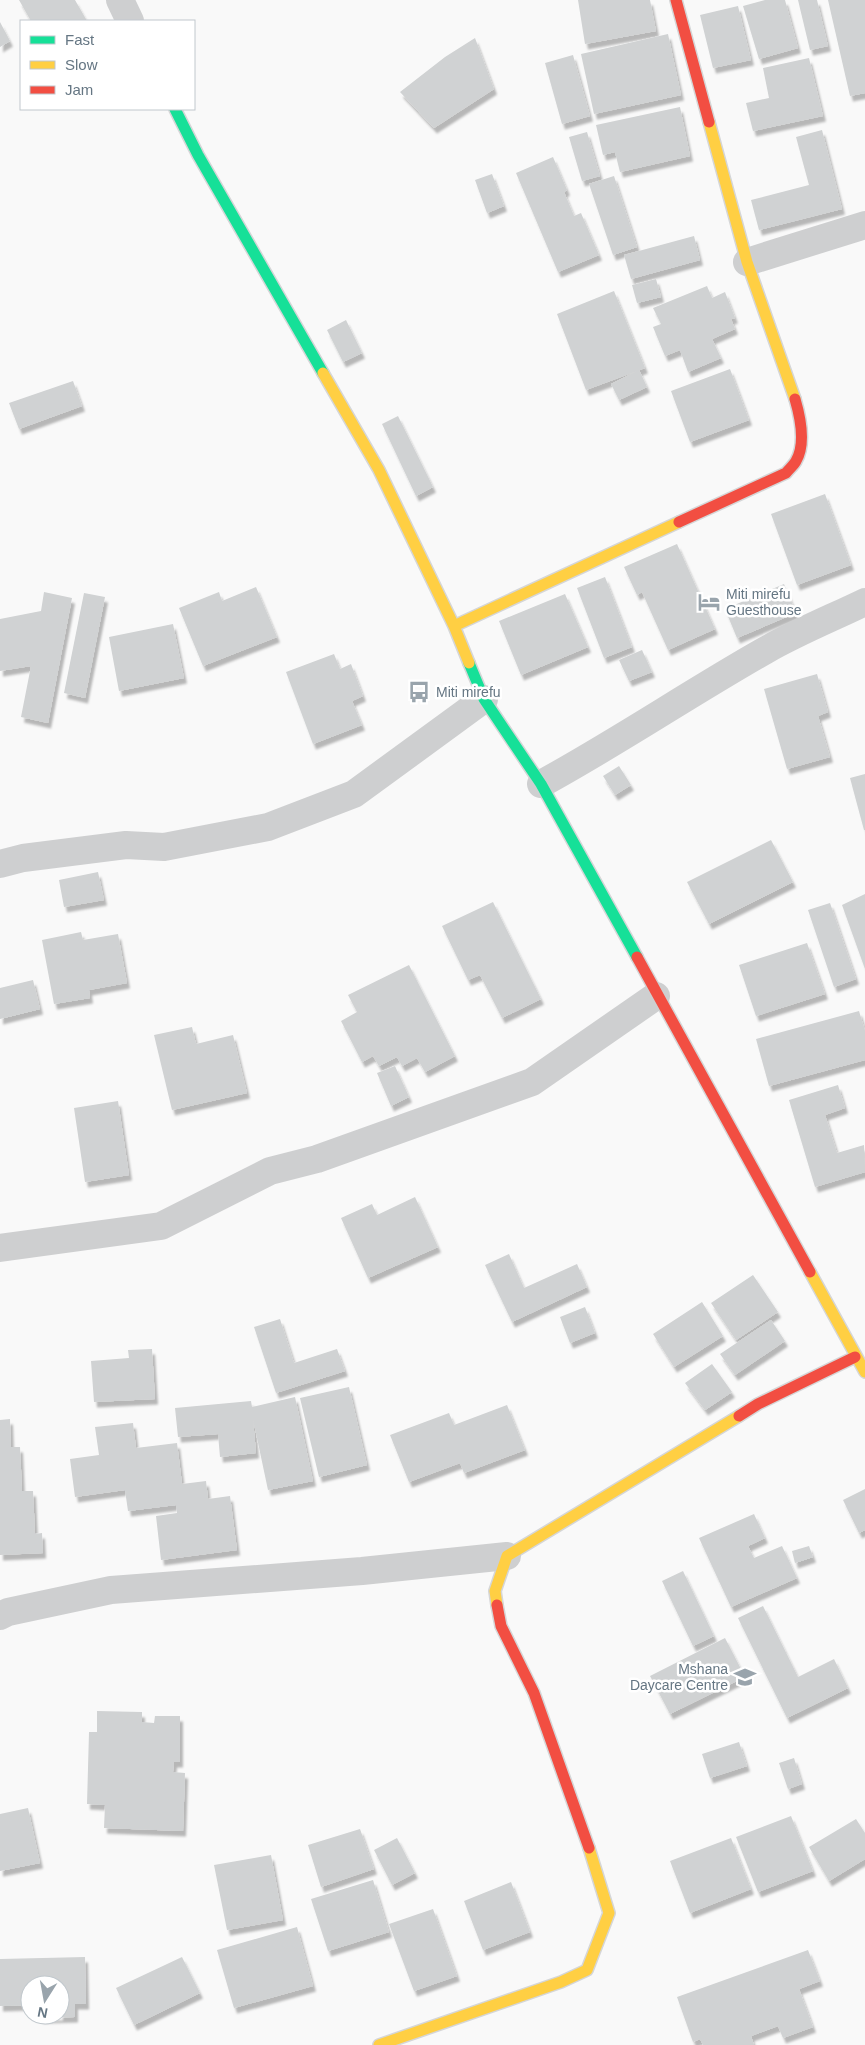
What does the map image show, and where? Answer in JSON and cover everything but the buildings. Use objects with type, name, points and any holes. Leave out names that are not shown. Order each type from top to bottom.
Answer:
[{"type":"street","points":[[120,0],[130,20]]},
{"type":"street","points":[[454,626],[786,473],[797,460],[800,444],[800,421],[793,394],[747,262],[676,0]]},
{"type":"street","points":[[176,110],[198,155],[379,470],[454,626],[484,699],[541,784],[656,996],[865,1372]]},
{"type":"street","points":[[747,262],[865,225]]},
{"type":"street","points":[[541,784],[640,727],[768,648],[865,602]]},
{"type":"street","points":[[0,864],[24,858],[126,844],[164,847],[268,827],[354,794],[484,699]]},
{"type":"street","points":[[0,1248],[162,1226],[270,1171],[317,1159],[532,1082],[656,996]]},
{"type":"street","points":[[0,1616],[8,1612],[111,1590],[379,1569],[507,1556],[758,1404],[855,1357]]},
{"type":"street","points":[[379,2045],[561,1982],[587,1970],[609,1913],[598,1873],[534,1693],[501,1626],[495,1592],[507,1556]]},
{"type":"traffic: fast","points":[[176,110],[198,155],[323,373]]},
{"type":"traffic: fast","points":[[469,663],[484,699],[541,784],[637,957]]},
{"type":"traffic: slow","points":[[709,122],[747,262],[795,399]]},
{"type":"traffic: slow","points":[[323,373],[379,470],[454,626],[469,663]]},
{"type":"traffic: slow","points":[[454,626],[679,522]]},
{"type":"traffic: slow","points":[[810,1272],[865,1372]]},
{"type":"traffic: slow","points":[[497,1605],[495,1591],[507,1556],[739,1416]]},
{"type":"traffic: slow","points":[[379,2045],[561,1982],[587,1970],[609,1913],[589,1848]]},
{"type":"traffic: jam","points":[[676,0],[709,122]]},
{"type":"traffic: jam","points":[[679,522],[786,473],[796,461],[801,447],[800,422],[795,399]]},
{"type":"traffic: jam","points":[[637,957],[810,1272]]},
{"type":"traffic: jam","points":[[739,1416],[758,1404],[855,1357]]},
{"type":"traffic: jam","points":[[497,1605],[501,1626],[534,1693],[589,1848]]},
{"type":"place","name":"Miti mirefu Guesthouse","points":[[709,602]]},
{"type":"place","name":"Miti mirefu","points":[[419,692]]},
{"type":"place","name":"Mshana Daycare Centre","points":[[745,1677]]}]
